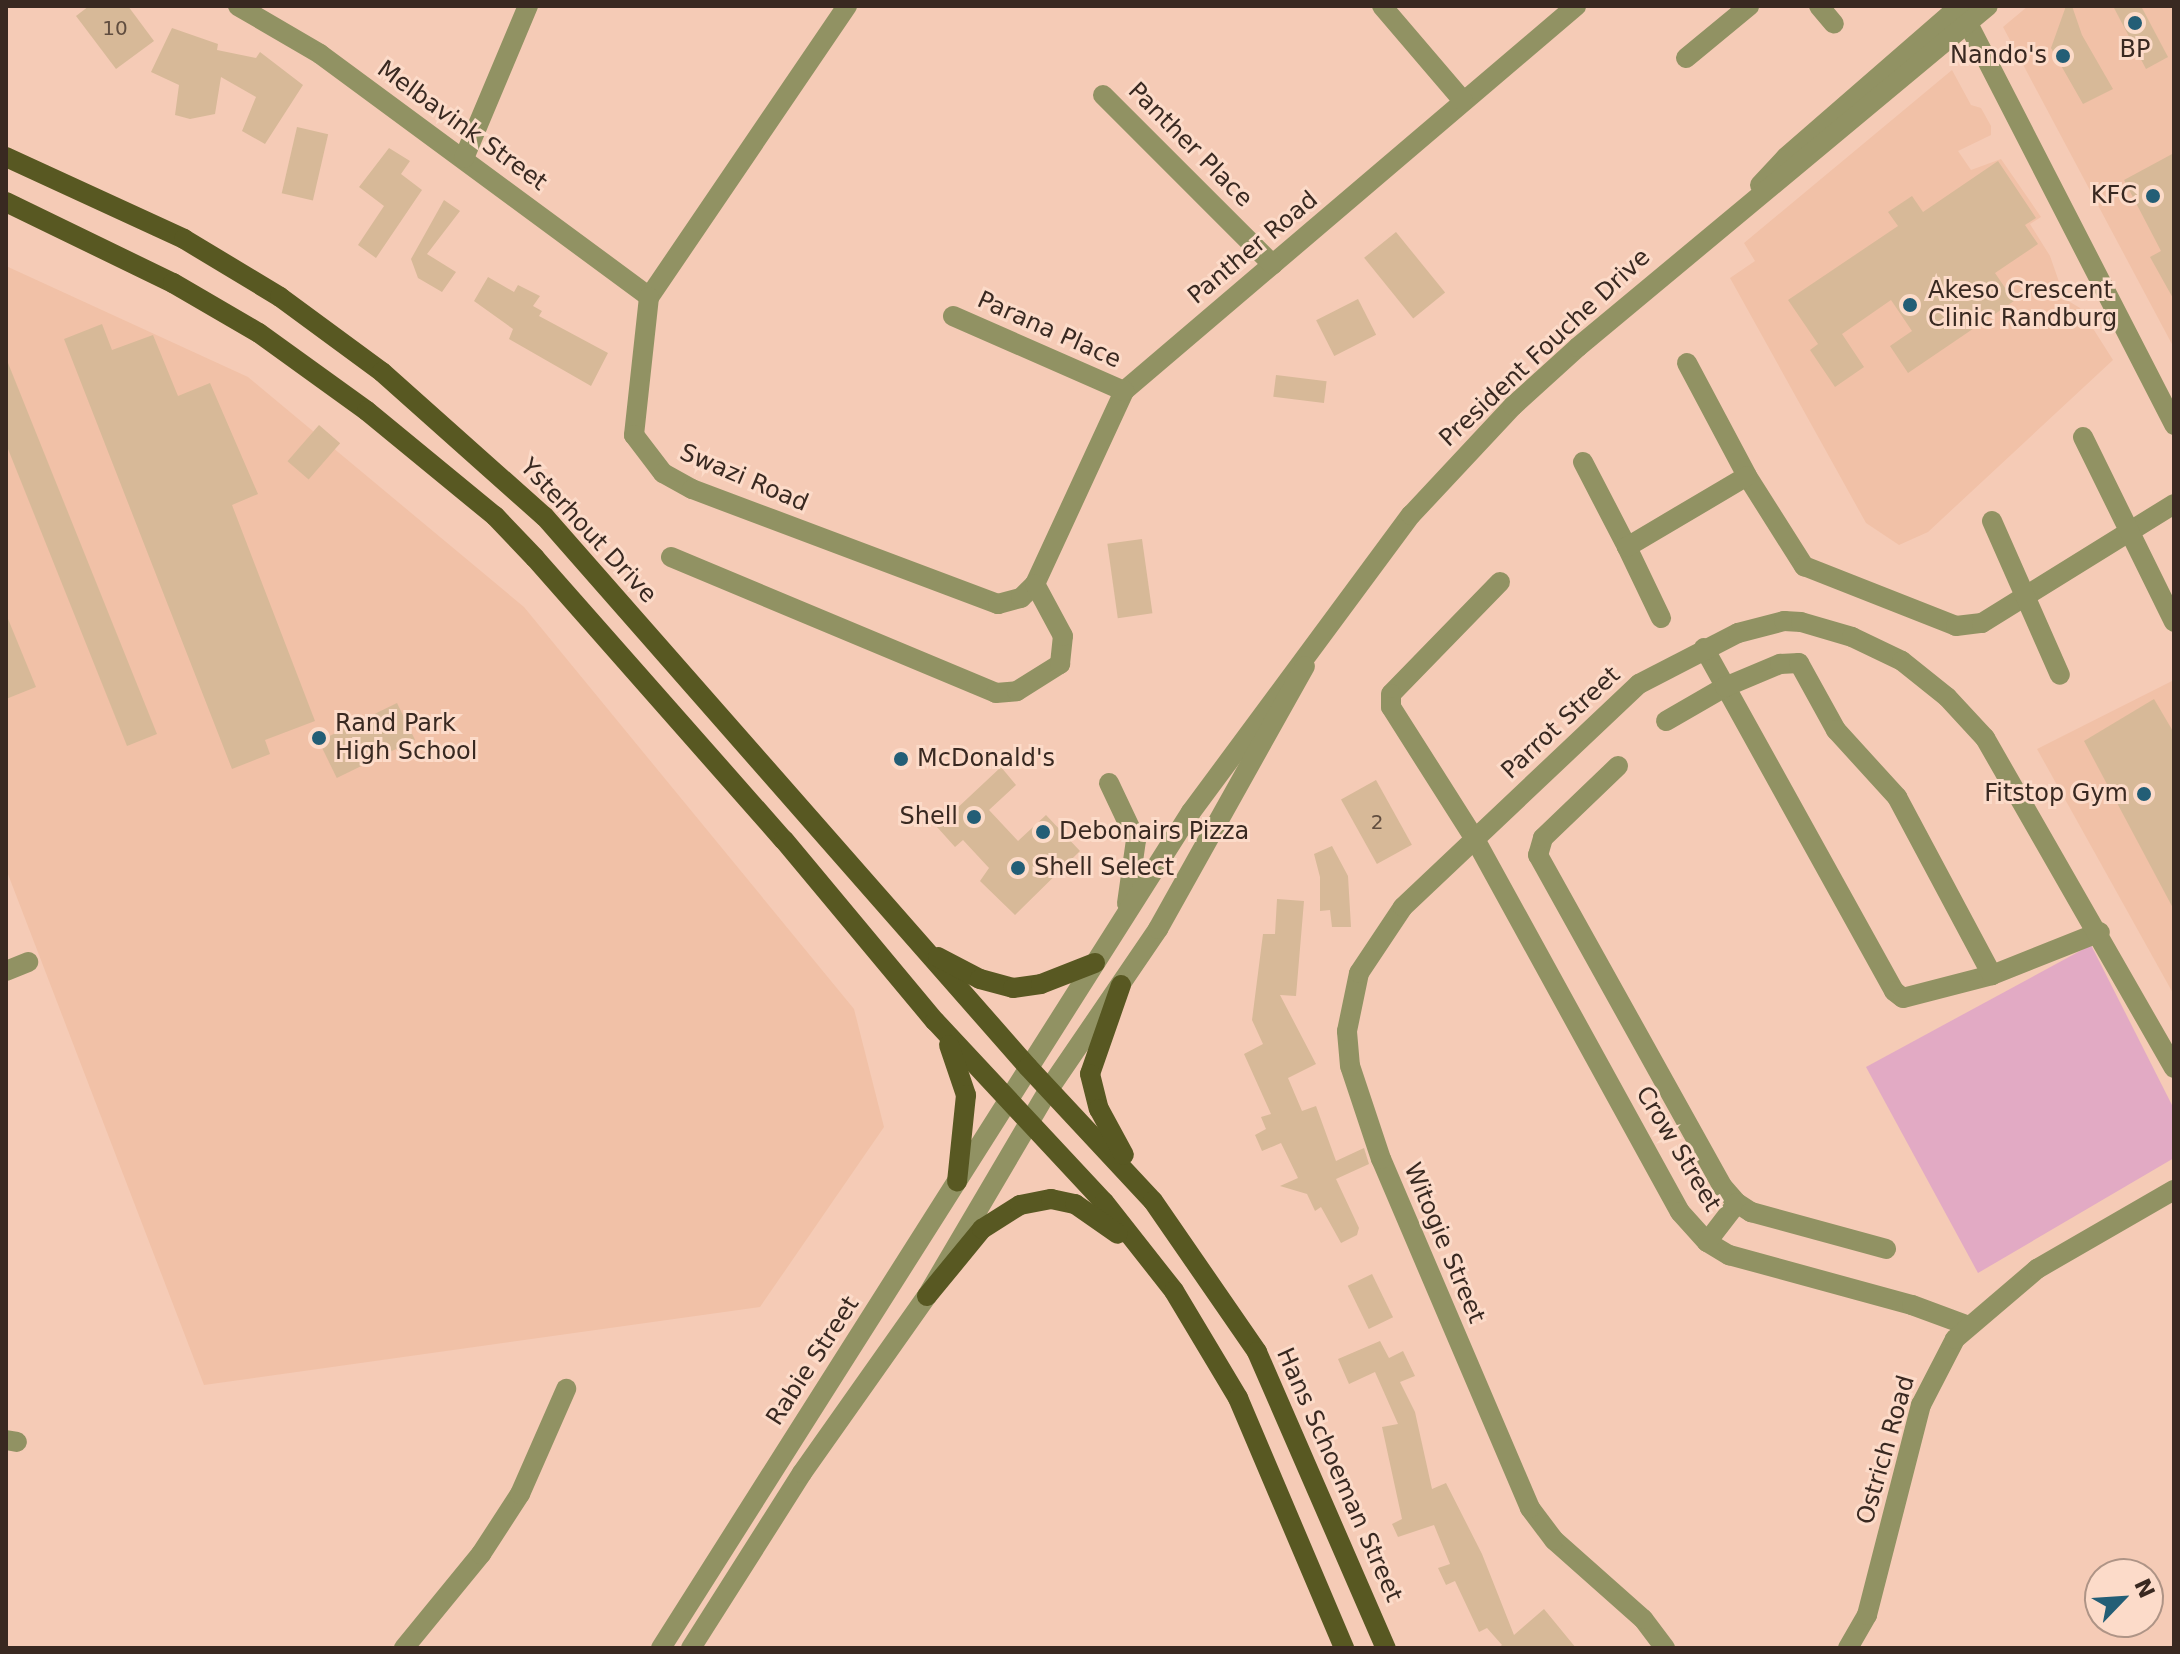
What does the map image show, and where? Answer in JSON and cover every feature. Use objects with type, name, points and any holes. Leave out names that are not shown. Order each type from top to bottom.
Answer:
[{"type":"main road","name":"Ysterhout Drive","points":[[6,157],[184,239],[280,297],[439,419],[545,517],[1028,1067]]},
{"type":"main road","points":[[6,202],[160,277],[259,333],[367,411],[495,516],[643,679],[935,1021],[1121,1222],[1174,1291],[1238,1398],[1344,1648]]},
{"type":"main road","points":[[927,952],[980,979],[1013,988],[1041,984],[1095,963]]},
{"type":"main road","points":[[1121,985],[1093,1059],[1093,1093],[1108,1130],[1153,1201]]},
{"type":"main road","points":[[935,1021],[953,1053],[966,1095],[957,1182]]},
{"type":"main road","name":"Hans Schoeman Street","points":[[1028,1067],[1153,1201],[1257,1352],[1386,1648]]},
{"type":"main road","points":[[927,1296],[992,1220],[1020,1205],[1051,1199],[1075,1204],[1103,1220],[1174,1291]]},
{"type":"street","name":"Melbavink Street","points":[[238,6],[320,54],[649,297]]},
{"type":"street","points":[[464,158],[528,6]]},
{"type":"street","name":"Swazi Road","points":[[847,6],[649,297],[634,435],[663,473],[988,602],[1015,601],[1035,584]]},
{"type":"street","points":[[1382,6],[1463,101]]},
{"type":"street","name":"Panther Road","points":[[1035,584],[1124,391],[1576,6]]},
{"type":"street","points":[[1686,58],[1749,6]]},
{"type":"street","points":[[1819,6],[1834,24]]},
{"type":"street","name":"President Fouche Drive","points":[[1008,1101],[1191,812],[1411,515],[1513,406],[1731,218],[1786,157],[1961,10],[1988,6]]},
{"type":"street","points":[[1961,10],[2174,425]]},
{"type":"street","name":"Panther Place","points":[[1103,95],[1273,265]]},
{"type":"street","name":"Parana Place","points":[[953,316],[1124,391]]},
{"type":"street","points":[[1687,363],[1747,476],[1809,569],[1956,626],[1982,623],[2174,504]]},
{"type":"street","points":[[2083,437],[2174,622]]},
{"type":"street","points":[[1583,462],[1661,618]]},
{"type":"street","points":[[1627,547],[1747,476]]},
{"type":"street","points":[[1992,521],[2060,675]]},
{"type":"street","points":[[671,557],[996,693],[1017,691],[1060,664],[1063,636],[1035,584]]},
{"type":"street","name":"Crow Street","points":[[1500,582],[1390,700],[1476,841],[1680,1212],[1707,1242],[1740,1259],[1912,1305],[1966,1325]]},
{"type":"street","name":"Parrot Street","points":[[1476,841],[1621,698],[1704,648],[1770,624],[1801,622],[1852,637],[1912,668],[1947,697],[1996,752],[2174,1068]]},
{"type":"street","name":"President Fouche Drive","points":[[1030,1123],[1049,1089],[1121,985],[1294,691],[1316,640]]},
{"type":"street","points":[[1704,648],[1894,991],[1903,998],[1918,997],[1992,975],[2100,932]]},
{"type":"street","points":[[1666,721],[1725,687],[1780,664],[1793,662],[1805,670],[1836,730],[1897,797],[1992,975]]},
{"type":"street","points":[[1618,766],[1543,838],[1538,855],[1715,1174],[1737,1203],[1751,1212],[1886,1249]]},
{"type":"street","points":[[1109,783],[1136,840],[1123,923]]},
{"type":"street","name":"Witogie Street","points":[[1476,841],[1403,907],[1359,973],[1347,1031],[1350,1066],[1381,1159],[1530,1508],[1554,1540],[1643,1619],[1665,1648]]},
{"type":"street","points":[[6,971],[28,962]]},
{"type":"street","name":"Rabie Street","points":[[661,1648],[1008,1101]]},
{"type":"street","points":[[691,1648],[802,1473],[927,1296],[1030,1123]]},
{"type":"street","name":"Ostrich Road","points":[[1848,1648],[1867,1615],[1921,1405],[1942,1359],[1966,1325],[2037,1269],[2174,1190]]},
{"type":"street","points":[[1707,1242],[1737,1203]]},
{"type":"street","points":[[404,1648],[508,1513],[566,1389]]},
{"type":"shaded area","points":[[2028,6],[2174,6],[2174,348],[2003,27]]},
{"type":"shaded area","name":"Akeso Crescent Clinic Randburg","points":[[1952,70],[1971,105],[1981,108],[1991,126],[1991,135],[1958,151],[1971,170],[2001,159],[2041,217],[2030,224],[2050,256],[2065,299],[2080,308],[2113,360],[1928,532],[1899,545],[1866,523],[1730,278],[1755,261],[1744,243]]},
{"type":"shaded area","name":"Rand Park High School","points":[[6,266],[248,377],[524,607],[854,1009],[884,1127],[760,1307],[204,1385],[6,869]]},
{"type":"shaded area","points":[[2174,680],[2174,995],[2037,749]]},
{"type":"shaded area","points":[[2091,945],[2174,1109],[2174,1158],[1978,1273],[1866,1067]]},
{"type":"building","points":[[89,6],[128,6],[154,41],[116,69],[76,16]]},
{"type":"building","points":[[2066,6],[2072,6],[2082,35],[2113,89],[2083,104],[2051,48]]},
{"type":"building","points":[[2113,6],[2141,6],[2168,57],[2146,69]]},
{"type":"building","points":[[172,28],[218,44],[217,50],[256,58],[260,52],[303,85],[265,144],[242,131],[256,97],[221,77],[215,114],[190,119],[175,115],[179,85],[151,72]]},
{"type":"building","points":[[297,127],[328,134],[313,200],[282,193]]},
{"type":"building","points":[[389,148],[410,161],[401,174],[422,190],[376,258],[358,245],[384,206],[359,187]]},
{"type":"building","name":"KFC","points":[[2174,153],[2174,300],[2150,257],[2161,251],[2124,180]]},
{"type":"building","points":[[1998,161],[2036,218],[2025,225],[2038,244],[1995,273],[2014,301],[1908,373],[1890,346],[1912,331],[1891,300],[1842,334],[1864,367],[1835,387],[1810,350],[1818,344],[1788,300],[1898,226],[1888,212],[1912,196],[1923,212]]},
{"type":"building","points":[[444,200],[460,211],[427,254],[456,272],[442,292],[418,278],[411,259]]},
{"type":"building","points":[[1396,232],[1445,293],[1413,318],[1364,258]]},
{"type":"building","points":[[488,277],[514,292],[518,285],[540,296],[533,306],[542,311],[539,316],[608,353],[591,386],[509,339],[513,329],[474,301]]},
{"type":"building","points":[[1358,299],[1376,335],[1334,356],[1316,320]]},
{"type":"building","points":[[102,324],[112,350],[153,335],[178,396],[210,383],[258,494],[232,505],[315,721],[265,740],[270,754],[232,769],[64,339]]},
{"type":"building","points":[[6,358],[157,734],[127,746],[6,444]]},
{"type":"building","points":[[1276,375],[1327,381],[1324,403],[1273,397]]},
{"type":"building","points":[[319,425],[340,443],[309,480],[288,461]]},
{"type":"building","points":[[1142,539],[1152,613],[1118,618],[1107,544]]},
{"type":"building","points":[[6,614],[36,687],[6,699]]},
{"type":"building","points":[[2154,699],[2174,733],[2174,910],[2084,741]]},
{"type":"building","points":[[397,703],[415,740],[337,778],[319,741]]},
{"type":"building","points":[[1001,767],[1016,785],[989,810],[1018,841],[1046,815],[1080,851],[1015,915],[980,881],[989,868],[963,840],[955,847],[937,827]]},
{"type":"building","points":[[1376,780],[1412,845],[1377,864],[1341,799]]},
{"type":"building","points":[[1332,846],[1348,876],[1351,927],[1332,927],[1330,910],[1320,911],[1320,877],[1314,854]]},
{"type":"building","points":[[1277,899],[1304,901],[1296,996],[1280,995],[1316,1064],[1288,1078],[1302,1111],[1316,1106],[1336,1161],[1364,1148],[1369,1164],[1336,1179],[1359,1228],[1357,1235],[1341,1243],[1321,1207],[1315,1211],[1307,1194],[1280,1186],[1298,1178],[1281,1143],[1262,1151],[1255,1135],[1266,1129],[1261,1117],[1271,1114],[1244,1054],[1263,1044],[1252,1020],[1263,934],[1275,934]]},
{"type":"building","points":[[1372,1274],[1393,1317],[1369,1329],[1348,1286]]},
{"type":"building","points":[[1380,1341],[1389,1358],[1403,1351],[1415,1376],[1400,1382],[1415,1412],[1432,1489],[1446,1483],[1482,1554],[1514,1635],[1544,1609],[1576,1648],[1498,1648],[1502,1645],[1487,1628],[1479,1632],[1455,1581],[1446,1585],[1438,1568],[1450,1564],[1434,1525],[1398,1537],[1392,1524],[1402,1519],[1382,1427],[1398,1424],[1375,1372],[1349,1384],[1338,1359]]},
{"type":"place","name":"BP","points":[[2135,23]]},
{"type":"place","name":"Nando's","points":[[2063,56]]},
{"type":"place","name":"KFC","points":[[2153,196]]},
{"type":"place","name":"Akeso Crescent Clinic Randburg","points":[[1910,305]]},
{"type":"place","name":"Rand Park High School","points":[[319,738]]},
{"type":"place","name":"McDonald's","points":[[901,759]]},
{"type":"place","name":"Fitstop Gym","points":[[2144,794]]},
{"type":"place","name":"Shell","points":[[974,817]]},
{"type":"place","name":"Debonairs Pizza","points":[[1043,832]]},
{"type":"place","name":"Shell Select","points":[[1018,868]]}]
